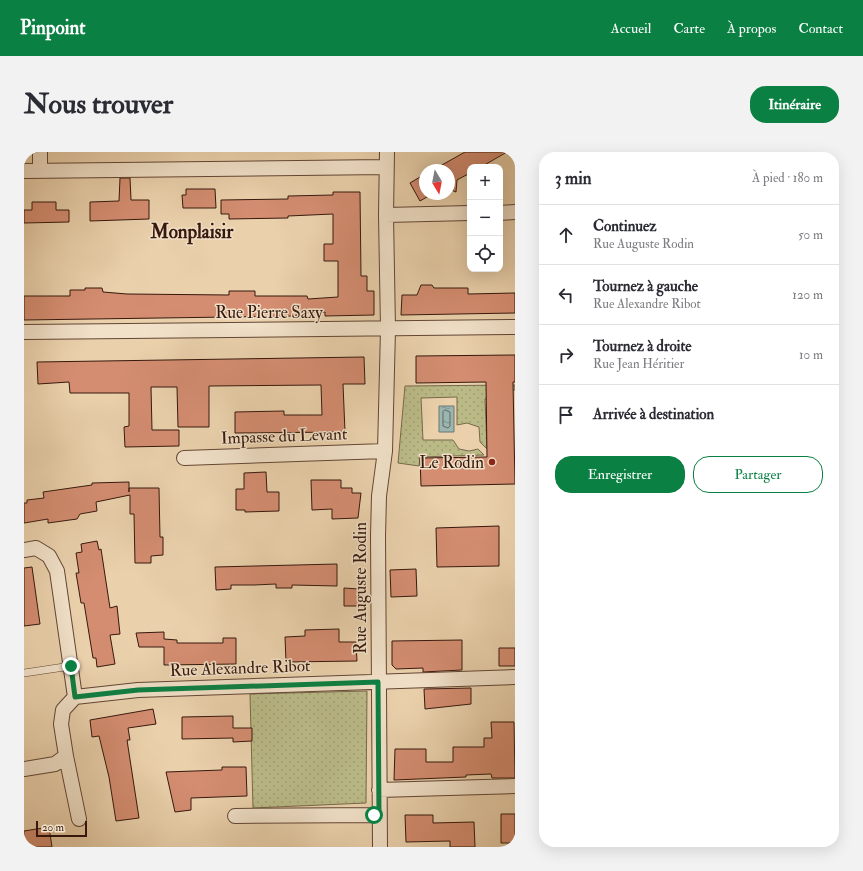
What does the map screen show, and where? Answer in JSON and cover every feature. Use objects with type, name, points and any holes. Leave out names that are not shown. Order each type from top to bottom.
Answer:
[{"type":"street","points":[[40,152],[40,171]]},
{"type":"street","name":"Rue Auguste Rodin","points":[[380,847],[378,536],[379,496],[385,451],[388,329],[386,215],[387,152]]},
{"type":"street","points":[[24,171],[386,167]]},
{"type":"street","points":[[503,213],[515,212]]},
{"type":"street","points":[[386,215],[467,213]]},
{"type":"street","name":"Rue Pierre Saxy","points":[[24,332],[515,327]]},
{"type":"street","name":"Impasse du Levant","points":[[184,458],[385,451]]},
{"type":"street","points":[[24,550],[36,548],[49,556],[57,571],[75,697],[63,710],[61,724],[78,819]]},
{"type":"street","name":"Rue Alexandre Ribot","points":[[75,697],[138,690],[515,677]]},
{"type":"street","points":[[24,769],[55,764],[66,756]]},
{"type":"street","points":[[379,790],[515,786]]},
{"type":"street","points":[[235,816],[379,815]]},
{"type":"lane","points":[[24,673],[71,666]]},
{"type":"green space","points":[[515,385],[515,390],[500,390],[500,398],[485,399],[487,449],[480,442],[479,427],[467,423],[457,425],[457,397],[421,398],[423,440],[453,440],[459,449],[469,451],[478,449],[484,455],[420,457],[419,466],[398,463],[405,386]]},
{"type":"green space","points":[[367,691],[366,803],[253,808],[250,694]]},
{"type":"water","points":[[439,406],[454,406],[454,432],[439,432]]},
{"type":"building","points":[[465,152],[507,152],[486,164],[467,164],[467,175],[457,180],[456,192],[455,164],[444,164]]},
{"type":"building","points":[[120,178],[130,178],[131,200],[149,200],[149,219],[90,221],[90,202],[119,201]]},
{"type":"building","points":[[419,178],[419,199],[410,183]]},
{"type":"building","points":[[186,189],[215,189],[216,208],[183,208],[182,195],[186,195]]},
{"type":"building","points":[[333,192],[360,192],[361,276],[367,276],[367,291],[374,291],[374,315],[325,316],[325,312],[297,313],[297,316],[24,320],[24,296],[70,296],[70,290],[85,290],[85,288],[102,288],[103,292],[127,294],[229,295],[229,291],[255,291],[255,296],[307,296],[308,299],[338,297],[338,261],[324,261],[324,244],[333,244],[333,214],[288,216],[288,218],[229,219],[229,214],[221,214],[221,200],[288,199],[288,196],[333,195]]},
{"type":"building","points":[[32,202],[56,202],[56,210],[69,210],[69,222],[24,223],[24,210],[32,210]]},
{"type":"building","points":[[421,285],[432,285],[434,288],[468,288],[468,294],[515,293],[515,313],[401,315],[402,295],[417,295]]},
{"type":"building","points":[[515,355],[515,382],[513,382],[515,484],[421,486],[420,458],[487,457],[486,382],[416,383],[416,356]]},
{"type":"building","points":[[364,357],[365,384],[343,384],[345,432],[235,433],[235,412],[284,411],[284,415],[322,415],[321,385],[209,386],[209,427],[178,427],[177,387],[151,387],[152,430],[179,430],[179,446],[125,447],[124,427],[129,426],[129,393],[70,393],[69,382],[38,384],[37,362]]},
{"type":"building","points":[[266,472],[267,492],[279,492],[279,511],[245,512],[245,510],[236,510],[236,489],[244,489],[244,473]]},
{"type":"building","points":[[311,480],[341,480],[341,488],[352,488],[352,493],[361,493],[358,518],[332,519],[332,509],[312,510]]},
{"type":"building","points":[[129,482],[129,488],[159,488],[160,537],[163,537],[163,555],[151,556],[151,563],[135,563],[134,514],[130,514],[130,495],[96,502],[97,511],[80,514],[77,519],[48,523],[48,519],[24,523],[24,503],[27,503],[27,500],[44,498],[43,492],[92,485],[92,483]]},
{"type":"building","points":[[499,526],[499,566],[437,567],[436,528]]},
{"type":"building","points":[[97,541],[99,550],[101,549],[110,608],[117,606],[120,634],[110,635],[115,664],[97,667],[96,658],[93,658],[84,603],[81,603],[76,573],[79,573],[76,553],[82,552],[81,544]]},
{"type":"building","points":[[337,564],[337,586],[292,585],[292,588],[276,588],[276,584],[231,585],[231,589],[216,590],[215,567]]},
{"type":"building","points":[[32,567],[40,624],[24,626],[24,568]]},
{"type":"building","points":[[416,569],[417,596],[391,597],[390,570]]},
{"type":"building","points":[[344,588],[359,589],[359,606],[344,606]]},
{"type":"building","points":[[339,629],[339,642],[356,642],[357,661],[286,662],[285,637],[305,636],[305,630]]},
{"type":"building","points":[[164,632],[164,639],[177,640],[177,643],[223,643],[223,638],[236,638],[236,664],[164,665],[164,647],[139,647],[136,633]]},
{"type":"building","points":[[462,640],[462,670],[423,672],[423,668],[396,669],[392,665],[392,641]]},
{"type":"building","points":[[499,648],[515,648],[515,666],[499,666]]},
{"type":"building","points":[[471,688],[471,704],[425,709],[424,689]]},
{"type":"building","points":[[153,709],[156,724],[128,728],[130,740],[127,740],[139,818],[116,821],[109,777],[99,736],[92,737],[90,720]]},
{"type":"building","points":[[233,716],[233,728],[252,728],[252,741],[233,742],[233,738],[182,739],[182,717]]},
{"type":"building","points":[[491,722],[514,722],[515,778],[492,778],[491,774],[466,775],[466,777],[394,780],[395,749],[426,749],[426,762],[453,762],[453,747],[484,747],[484,738],[492,738]]},
{"type":"building","points":[[222,767],[246,767],[247,796],[191,798],[191,810],[175,812],[166,772],[222,770]]},
{"type":"building","points":[[501,814],[515,814],[515,843],[501,843]]},
{"type":"building","points":[[405,815],[433,815],[433,823],[474,822],[475,847],[450,847],[450,841],[406,842]]},
{"type":"building","points":[[49,827],[52,847],[24,847],[24,831]]},
{"type":"place","name":"Le Rodin","points":[[492,462]]},
{"type":"district","name":"Monplaisir","points":[[192,232]]},
{"type":"route","points":[[71,666],[75,697],[138,690],[378,682],[379,815],[374,815]]}]
